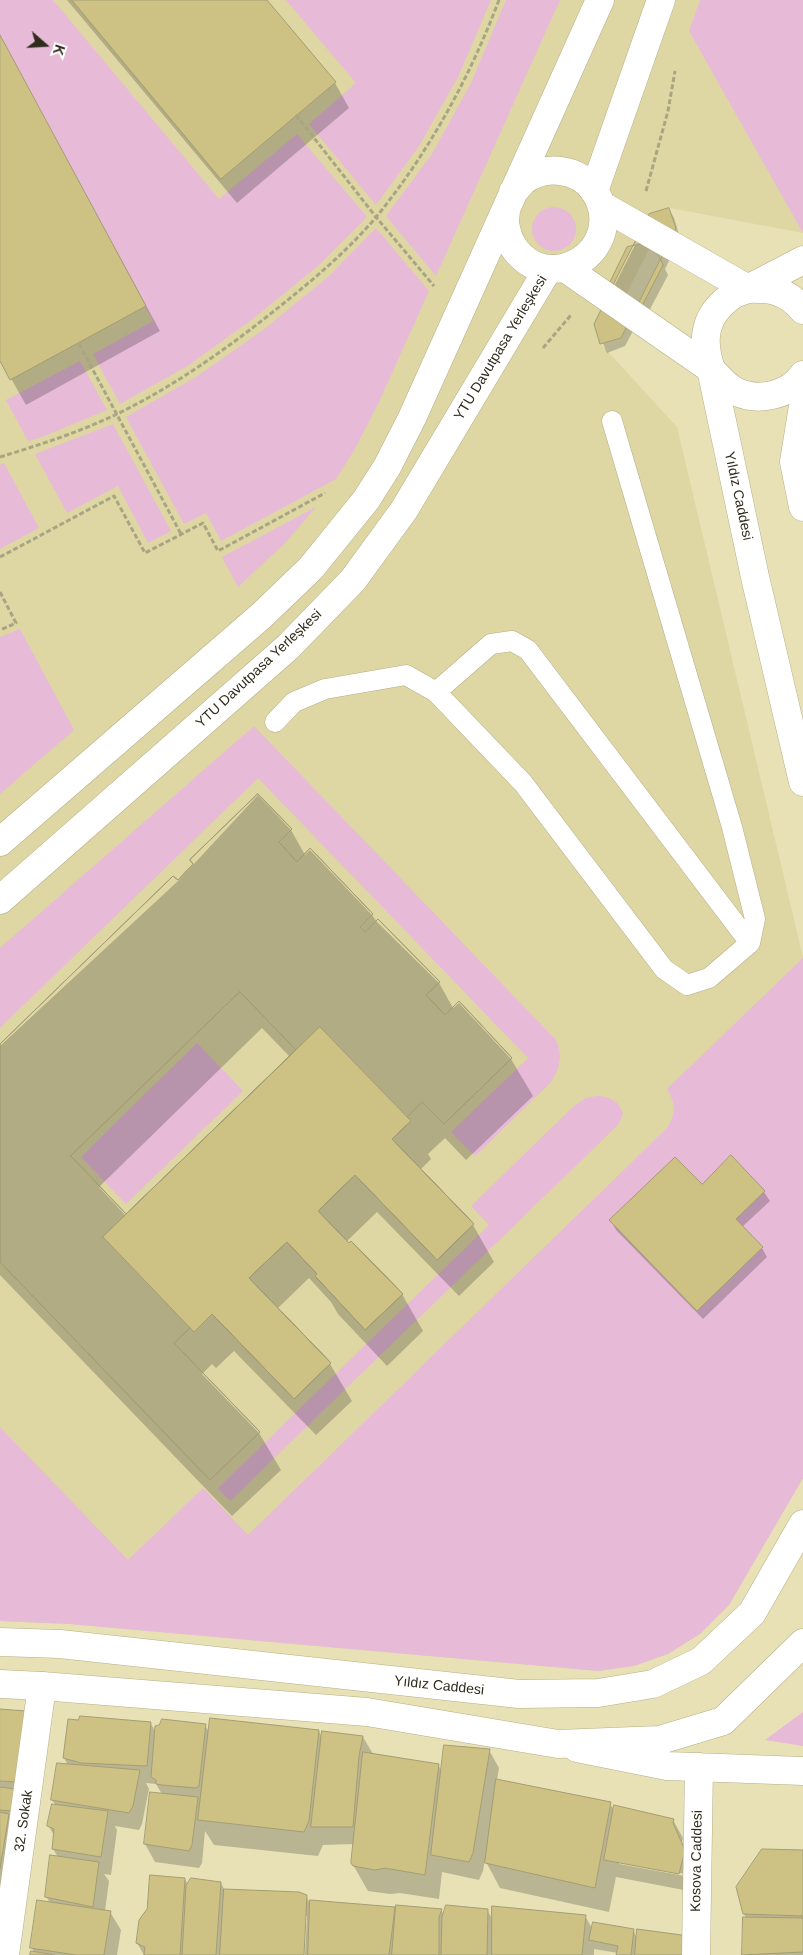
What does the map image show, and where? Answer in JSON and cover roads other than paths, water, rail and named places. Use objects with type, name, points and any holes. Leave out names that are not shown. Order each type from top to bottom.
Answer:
[{"type":"street","name":"YTU Davutpasa Yerleşkesi","points":[[0,842],[261,616],[311,568],[353,518],[387,467],[412,418],[600,0]]},
{"type":"street","name":"YTU Davutpasa Yerleşkesi","points":[[0,900],[288,647],[353,580],[404,510],[557,269],[580,262],[593,250],[601,236],[603,221],[598,198],[661,0]]},
{"type":"street","name":"YTU Davutpasa Yerleşkesi","points":[[803,310],[796,301],[781,292],[764,288],[748,289],[636,225],[598,198],[583,179],[568,172],[553,170],[537,173],[523,181],[510,200],[505,225],[509,241],[519,255],[533,264],[557,269],[711,369],[722,382],[737,392],[753,397],[770,396],[787,390],[803,375]]},
{"type":"street","name":"Yıldız Caddesi","points":[[803,260],[732,296],[719,306],[710,320],[705,336],[706,353],[803,782]]},
{"type":"street","points":[[803,406],[799,461],[803,506]]},
{"type":"street","name":"Yıldız Caddesi","points":[[0,1642],[60,1644],[519,1694],[598,1693],[653,1684],[701,1661],[752,1613],[803,1524]]},
{"type":"street","points":[[558,1744],[660,1740],[723,1720],[803,1643]]},
{"type":"street","points":[[0,1684],[368,1712],[558,1744],[668,1766],[803,1771]]},
{"type":"street","name":"32. Sokak","points":[[5,1955],[42,1686]]},
{"type":"street","name":"Kosova Caddesi","points":[[696,1955],[699,1767]]},
{"type":"lane","points":[[275,722],[294,702],[325,689],[406,675],[436,692],[523,783],[664,969],[687,986],[709,978],[750,943],[755,919],[732,827],[612,421]]},
{"type":"lane","points":[[436,692],[491,644],[512,641],[528,650],[750,943]]}]
